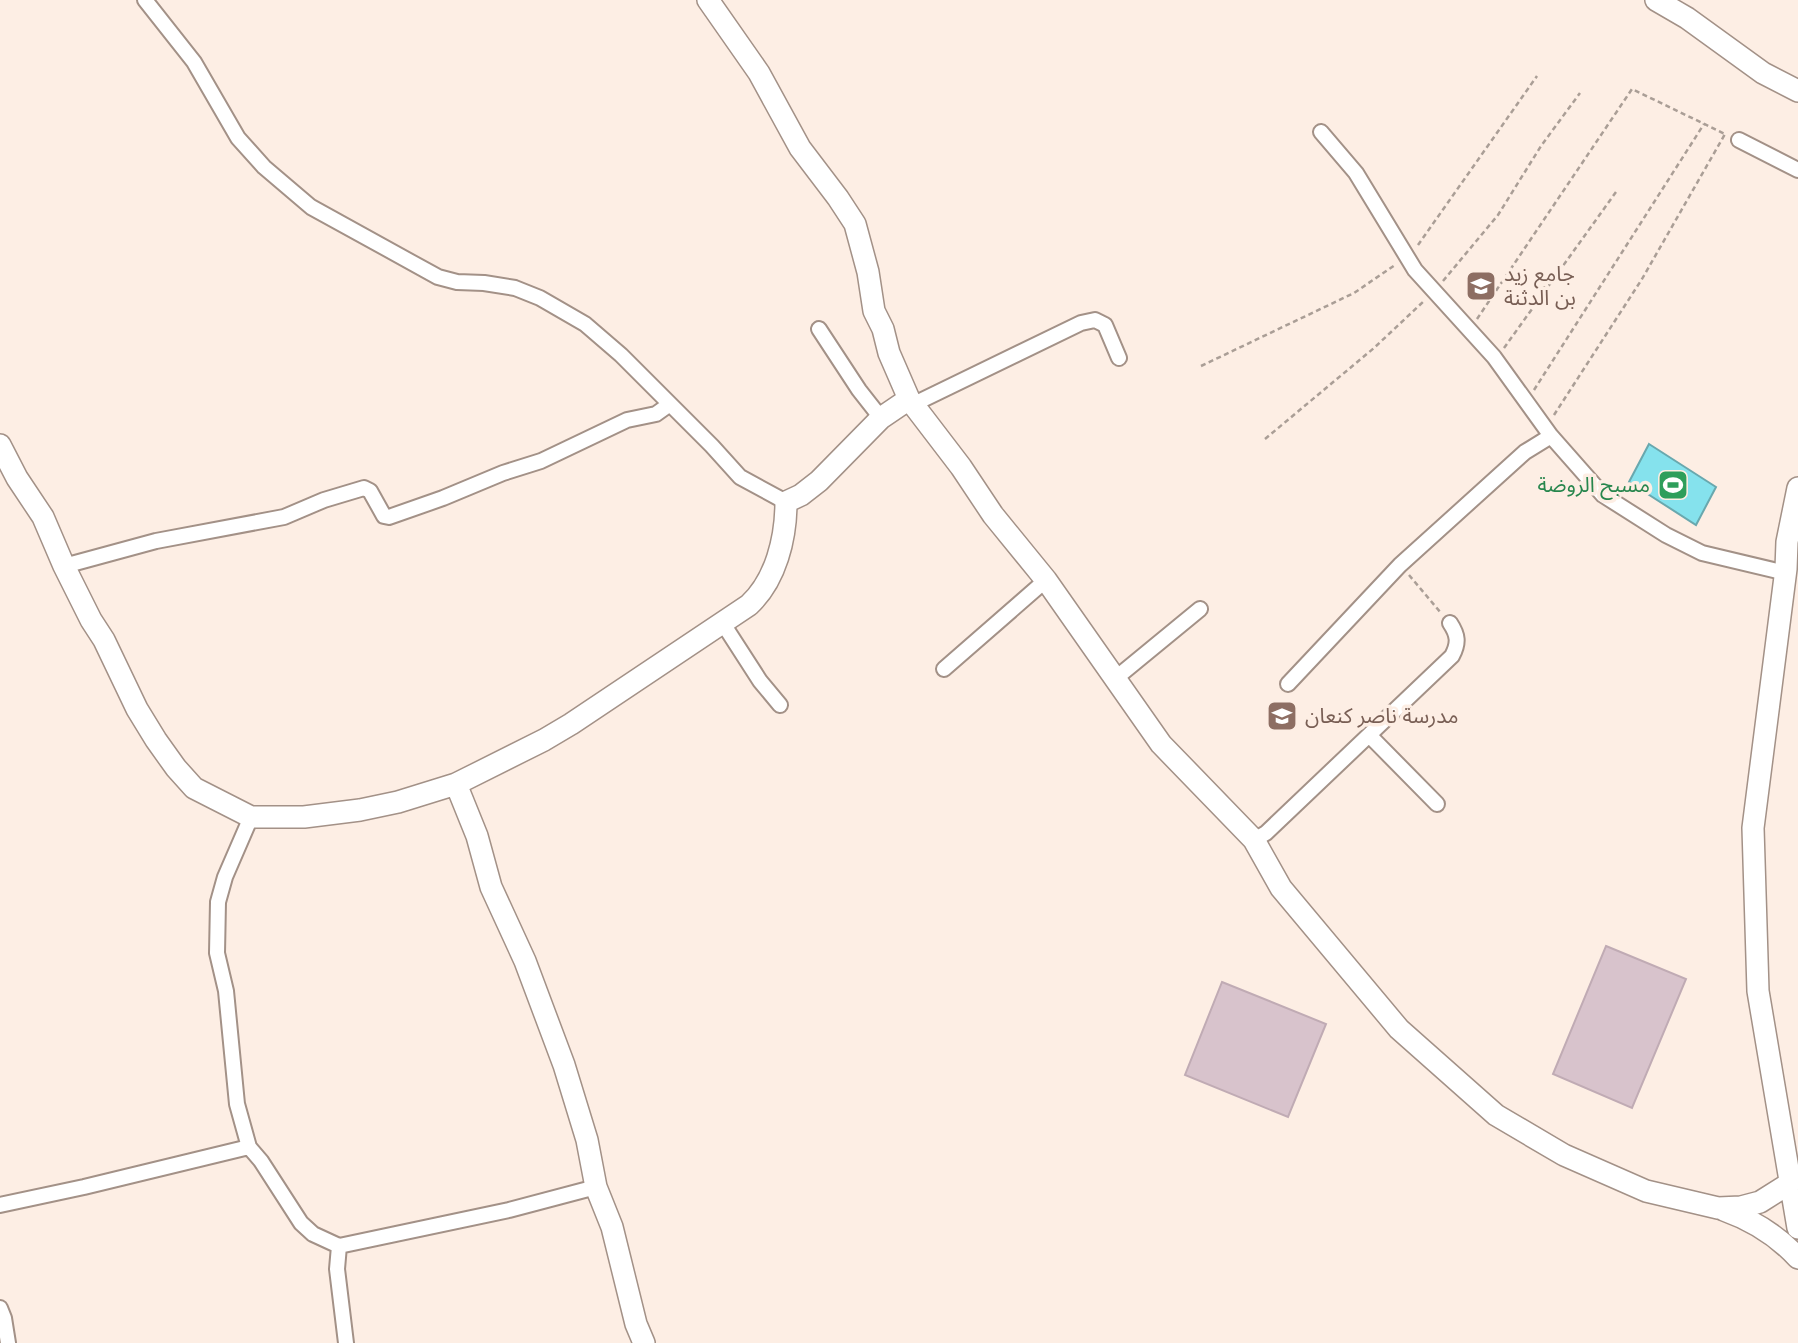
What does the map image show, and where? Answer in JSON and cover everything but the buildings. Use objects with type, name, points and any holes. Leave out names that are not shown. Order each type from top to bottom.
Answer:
[{"type":"street","points":[[145,0],[194,62],[238,138],[264,167],[294,194],[332,219],[438,277],[457,282],[515,288],[564,310],[603,338],[740,477],[786,502]]},
{"type":"street","points":[[708,0],[759,73],[800,148],[855,224],[868,272],[874,311],[912,402],[993,515],[1046,580],[1161,744],[1254,840],[1281,888],[1392,1021],[1456,1082],[1496,1115],[1564,1154],[1646,1191],[1718,1208],[1757,1224],[1798,1258]]},
{"type":"street","points":[[1656,0],[1687,18],[1763,73],[1798,92]]},
{"type":"street","points":[[1321,132],[1356,173],[1407,258],[1494,358],[1548,431],[1603,495],[1666,535],[1702,553],[1786,571]]},
{"type":"street","points":[[1739,140],[1798,170]]},
{"type":"street","points":[[786,502],[802,495],[819,481],[881,418],[1082,323],[1096,320],[1105,325],[1119,358]]},
{"type":"street","points":[[819,329],[881,418]]},
{"type":"street","points":[[64,566],[156,541],[284,517],[324,500],[365,488],[370,491],[384,516],[389,517],[541,461],[627,420],[656,414],[670,404]]},
{"type":"street","points":[[1288,684],[1400,565],[1548,431]]},
{"type":"street","points":[[0,445],[17,478],[43,517],[64,566],[137,709],[176,768],[194,788],[251,817],[304,817],[398,802],[456,784],[544,740],[749,605],[761,594],[780,550],[786,520],[786,502]]},
{"type":"street","points":[[1798,488],[1788,533],[1786,571],[1754,828],[1758,991],[1798,1228]]},
{"type":"street","points":[[1786,571],[1798,540]]},
{"type":"street","points":[[944,669],[1046,580]]},
{"type":"street","points":[[1116,678],[1200,609]]},
{"type":"street","points":[[722,622],[760,681],[780,705]]},
{"type":"street","points":[[1254,840],[1266,834],[1452,656],[1457,646],[1457,634],[1450,623]]},
{"type":"street","points":[[1369,735],[1437,804]]},
{"type":"street","points":[[456,784],[477,836],[491,887],[525,961],[564,1065],[587,1140],[596,1187],[612,1227],[636,1324],[644,1343]]},
{"type":"street","points":[[251,817],[225,877],[218,902],[218,953],[226,991],[237,1104],[249,1147],[301,1223],[313,1234],[339,1247],[498,1213],[596,1187]]},
{"type":"street","points":[[0,1205],[249,1147]]},
{"type":"street","points":[[1718,1208],[1741,1207],[1759,1202],[1790,1183]]},
{"type":"street","points":[[339,1247],[337,1269],[346,1343]]},
{"type":"street","points":[[0,1308],[8,1343]]},
{"type":"path","points":[[1201,366],[1354,293],[1407,258],[1537,76]]},
{"type":"path","points":[[1468,330],[1521,257],[1632,89],[1739,140]]},
{"type":"path","points":[[1265,439],[1374,348],[1435,290],[1498,215],[1541,146],[1580,93]]},
{"type":"path","points":[[1524,399],[1533,391],[1703,124]]},
{"type":"path","points":[[1548,431],[1725,134]]},
{"type":"path","points":[[1494,358],[1504,348],[1616,192]]},
{"type":"path","points":[[1400,565],[1450,623]]},
{"type":"water","name":"مسبح الروضة","points":[[1649,444],[1716,487],[1696,525],[1629,482]]},
{"type":"place","name":"جامع زيد بن الدثنة","points":[[1481,286]]},
{"type":"place","name":"مسبح الروضة","points":[[1673,485]]},
{"type":"place","name":"مدرسة ناصر كنعان","points":[[1282,716]]}]
